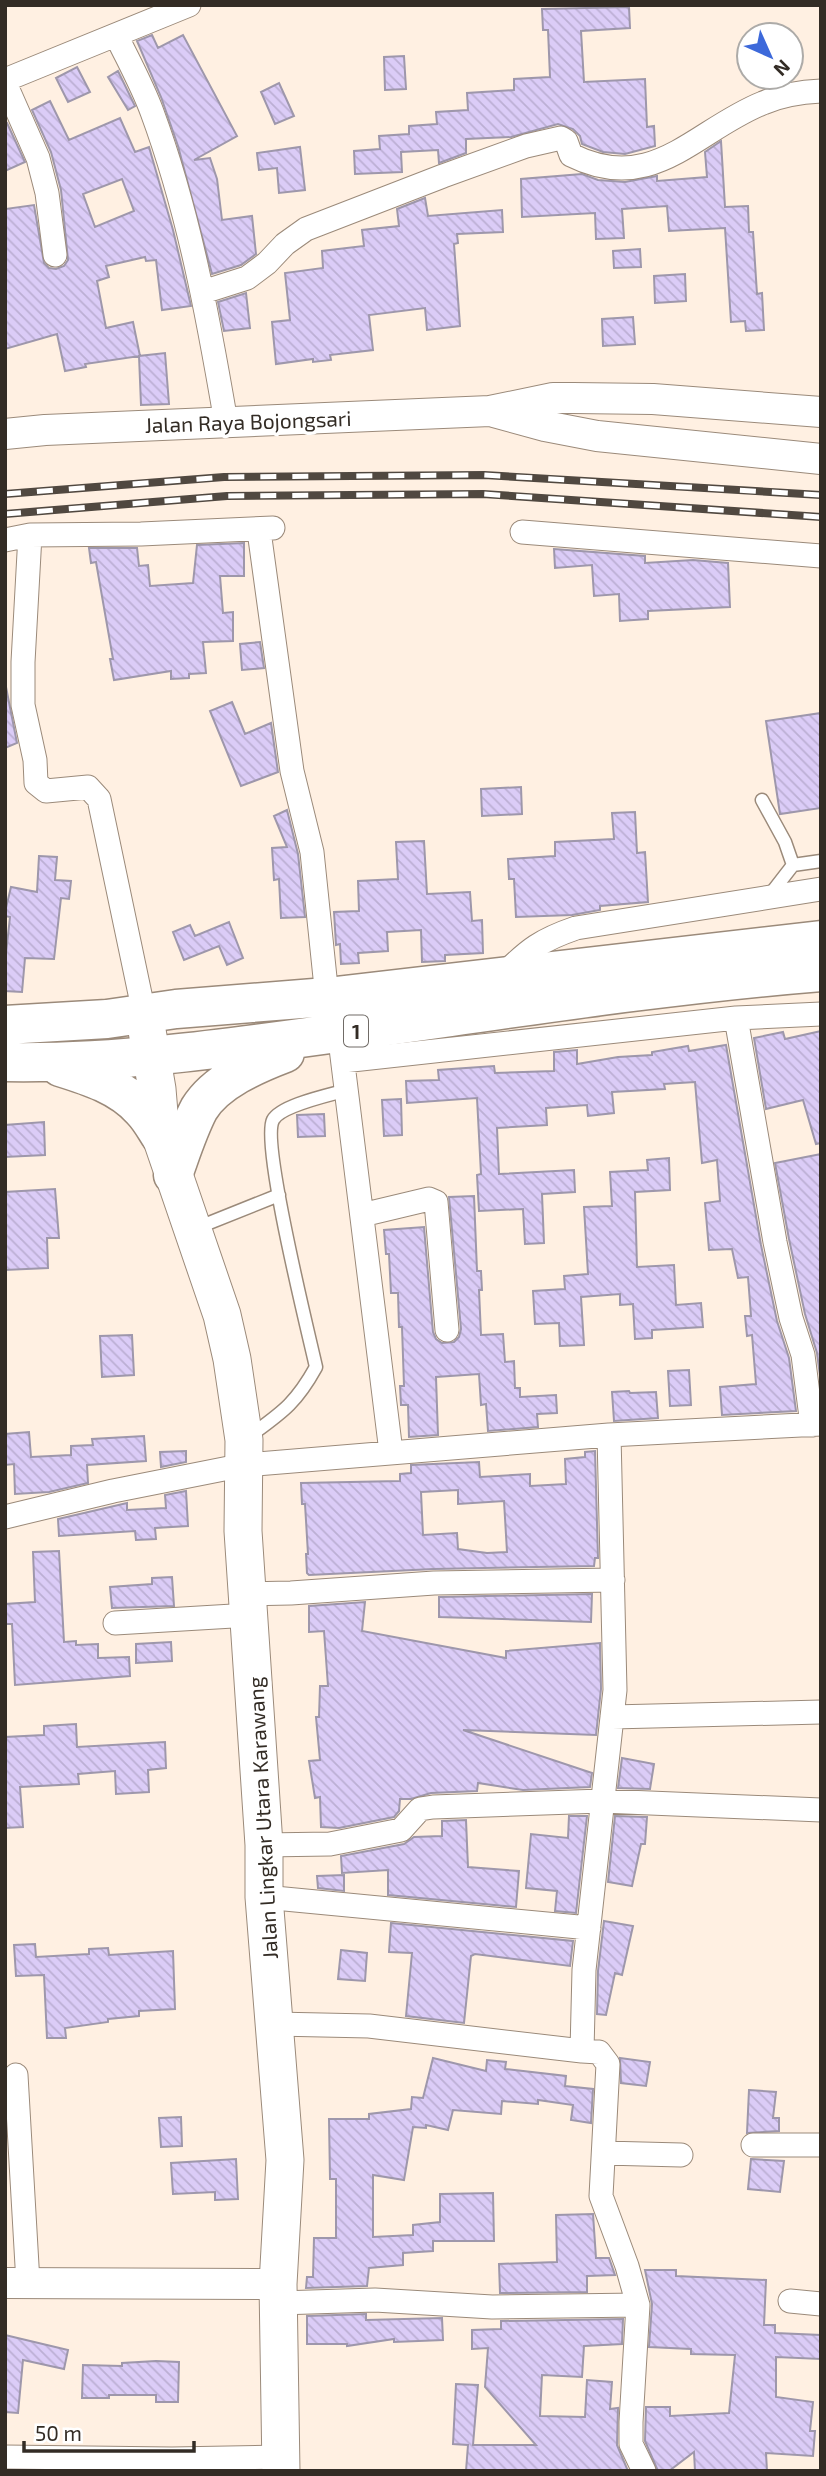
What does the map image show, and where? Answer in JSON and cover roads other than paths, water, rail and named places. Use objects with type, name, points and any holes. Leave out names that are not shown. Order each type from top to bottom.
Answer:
[{"type":"highway","name":"1","points":[[5,1025],[107,1019],[160,1011],[500,978],[821,940]]},
{"type":"highway","name":"1","points":[[5,1062],[44,1063],[164,1054],[341,1047],[731,979],[821,972]]},
{"type":"highway","points":[[173,1175],[201,1107],[219,1088],[238,1074],[262,1062],[341,1047]]},
{"type":"highway","points":[[44,1063],[82,1073],[128,1097],[143,1110],[161,1137]]},
{"type":"main road","name":"Jalan Lingkar Utara Karawang","points":[[160,1011],[164,1054],[181,1117],[173,1175]]},
{"type":"main road","name":"Jalan Lingkar Utara Karawang","points":[[164,1054],[157,1088],[161,1137],[222,1315],[232,1359],[244,1453],[243,1531],[264,1844],[264,1897],[285,2160],[278,2293],[281,2464]]},
{"type":"street","points":[[55,255],[47,192],[38,158],[5,81],[189,5]]},
{"type":"street","points":[[116,34],[151,110],[180,200],[203,292],[226,422]]},
{"type":"street","points":[[203,292],[247,278],[306,229],[526,146],[561,138],[566,141],[571,155],[592,163],[616,169],[654,163],[681,152],[723,124],[763,103],[798,92],[821,91]]},
{"type":"street","name":"Jalan Raya Bojongsari","points":[[5,434],[490,411],[553,398],[653,399],[821,412]]},
{"type":"street","name":"Jalan Raya Bojongsari","points":[[490,411],[597,436],[821,459]]},
{"type":"street","points":[[5,540],[30,535],[266,529],[292,771],[312,852],[327,996]]},
{"type":"street","points":[[522,532],[821,556]]},
{"type":"street","points":[[30,535],[23,705],[36,783],[47,791],[88,787],[99,799],[160,1011]]},
{"type":"street","points":[[500,978],[540,942],[576,928],[821,889]]},
{"type":"street","points":[[391,1452],[341,1047],[821,1014]]},
{"type":"street","points":[[5,1517],[113,1491],[244,1453],[391,1452],[816,1424],[803,1355],[791,1318],[775,1242],[736,1018]]},
{"type":"street","points":[[362,1215],[429,1199],[436,1202],[447,1330]]},
{"type":"street","points":[[582,2051],[584,1970],[615,1690],[609,1436]]},
{"type":"street","points":[[115,1623],[248,1604],[291,1593],[434,1583],[613,1580]]},
{"type":"street","points":[[612,1717],[821,1712]]},
{"type":"street","points":[[264,1844],[330,1844],[401,1830],[419,1809],[433,1807],[603,1801],[821,1811]]},
{"type":"street","points":[[264,1897],[589,1928]]},
{"type":"street","points":[[275,2024],[369,2026],[599,2052],[604,2056],[608,2064],[601,2196],[627,2266],[638,2305],[631,2433],[632,2444],[644,2471]]},
{"type":"street","points":[[16,2075],[16,2283],[140,2281],[376,2300],[492,2306],[638,2305]]},
{"type":"street","points":[[753,2145],[821,2145]]},
{"type":"street","points":[[604,2153],[681,2155]]},
{"type":"street","points":[[790,2301],[821,2304]]},
{"type":"street","points":[[5,2457],[172,2459],[281,2464]]},
{"type":"lane","points":[[762,800],[785,842],[793,865]]},
{"type":"lane","points":[[769,896],[793,865],[821,861]]},
{"type":"lane","points":[[244,1453],[301,1394],[316,1367],[278,1195],[270,1136],[273,1120],[283,1110],[347,1090]]},
{"type":"lane","points":[[193,1229],[278,1195]]},
{"type":"railway","points":[[5,494],[224,477],[484,475],[821,495]]},
{"type":"railway","points":[[5,514],[227,496],[483,494],[821,517]]}]
